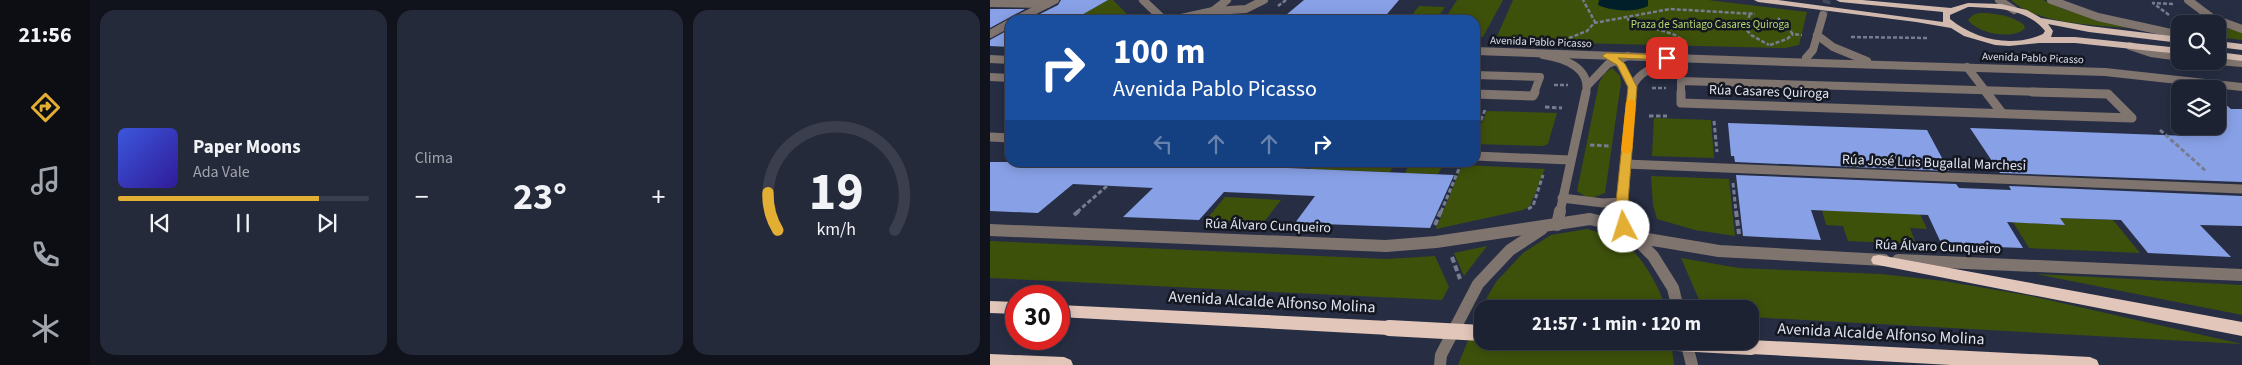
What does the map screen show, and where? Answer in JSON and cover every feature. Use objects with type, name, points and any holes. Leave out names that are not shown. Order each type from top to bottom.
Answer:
[{"type":"highway","points":[[1879,260],[2242,329]]},
{"type":"highway","points":[[990,307],[1005,308]]},
{"type":"highway","name":"Avenida Alcalde Alfonso Molina","points":[[1070,312],[1474,333]]},
{"type":"highway","name":"Avenida Alcalde Alfonso Molina","points":[[1759,347],[2090,365]]},
{"type":"highway","points":[[990,361],[1064,365]]},
{"type":"main road","points":[[1758,0],[1916,19],[1953,26],[1974,36],[2003,42],[2075,40],[2171,50]]},
{"type":"main road","points":[[1840,0],[1922,9],[1951,10]]},
{"type":"main road","points":[[1953,26],[1946,20],[1946,14],[1951,10],[1972,3],[2015,10],[2038,20],[2089,29],[2171,39]]},
{"type":"main road","points":[[2038,20],[2049,31],[2047,36],[2040,40]]},
{"type":"main road","points":[[2226,45],[2239,47]]},
{"type":"main road","points":[[2226,56],[2242,58]]},
{"type":"street","points":[[1026,15],[1055,0]]},
{"type":"street","points":[[1143,0],[1159,15]]},
{"type":"street","points":[[1213,10],[1227,0]]},
{"type":"street","points":[[1192,15],[1213,10],[1240,11],[1255,8],[1264,0]]},
{"type":"street","points":[[1844,0],[1858,0]]},
{"type":"street","points":[[1999,0],[2015,10]]},
{"type":"street","points":[[2051,0],[2098,17],[2171,33]]},
{"type":"street","points":[[2188,0],[2212,18],[2242,29]]},
{"type":"street","points":[[990,2],[1047,4]]},
{"type":"street","points":[[1806,58],[1812,53],[1823,15]]},
{"type":"street","points":[[990,34],[1005,26]]},
{"type":"street","points":[[1818,35],[1833,47],[1846,53],[1886,65]]},
{"type":"street","points":[[2126,45],[2151,53],[2171,56]]},
{"type":"street","name":"Avenida Pablo Picasso","points":[[1480,51],[2095,72],[2242,87]]},
{"type":"street","points":[[1525,53],[1567,60],[1586,76],[1588,86],[1557,225]]},
{"type":"street","points":[[1606,56],[1616,60],[1627,74],[1632,87],[1622,202],[1624,227],[1653,256],[1673,288],[1676,300]]},
{"type":"street","points":[[1588,86],[1602,69],[1616,60],[1628,56]]},
{"type":"street","name":"Avenida Pablo Picasso","points":[[1786,62],[1806,58],[1823,63]]},
{"type":"street","points":[[990,59],[1005,60]]},
{"type":"street","points":[[1632,87],[1640,75],[1656,66],[1675,61],[1705,59]]},
{"type":"street","points":[[2226,62],[2242,63]]},
{"type":"street","points":[[1967,67],[2002,113]]},
{"type":"street","points":[[1480,74],[1540,77],[1533,96],[1480,94]]},
{"type":"street","points":[[990,77],[1005,78]]},
{"type":"street","points":[[2170,79],[2242,92]]},
{"type":"street","name":"Rúa Casares Quiroga","points":[[1681,81],[2108,94],[2132,118],[2002,113],[1681,103],[1681,81]]},
{"type":"street","points":[[990,137],[1005,138]]},
{"type":"street","points":[[1480,156],[1570,160]]},
{"type":"street","name":"Rúa José Luis Bugallal Marchesi","points":[[1625,164],[2242,189]]},
{"type":"street","points":[[1562,198],[1603,203],[1622,202]]},
{"type":"street","name":"Rúa Álvaro Cunqueiro","points":[[990,230],[1386,246],[1416,245],[1590,220],[1624,227]]},
{"type":"street","points":[[1440,365],[1442,355],[1478,284],[1510,250],[1545,227]]},
{"type":"street","name":"Rúa Álvaro Cunqueiro","points":[[1634,236],[1719,251],[1879,260],[2242,275]]},
{"type":"street","points":[[1688,350],[1692,365]]},
{"type":"path","points":[[1563,39],[1587,31],[1594,23],[1594,15],[1583,0]]},
{"type":"path","points":[[2171,17],[2153,3],[2173,4]]},
{"type":"path","points":[[1594,23],[1626,19],[1670,9],[1757,14]]},
{"type":"path","points":[[1750,14],[1745,28],[1751,35],[1770,45],[1787,39],[1793,34]]},
{"type":"path","points":[[1776,17],[1786,24],[1793,34],[1805,36]]},
{"type":"path","points":[[1626,19],[1675,35]]},
{"type":"path","points":[[1851,37],[1930,38]]},
{"type":"path","points":[[1551,85],[1568,85]]},
{"type":"path","points":[[1651,88],[1668,88]]},
{"type":"path","points":[[1544,107],[1562,108]]},
{"type":"path","points":[[1480,121],[1485,109]]},
{"type":"path","points":[[1649,116],[1667,116]]},
{"type":"path","points":[[1714,118],[1717,160]]},
{"type":"path","points":[[2160,130],[2207,172]]},
{"type":"path","points":[[1574,144],[1627,147]]},
{"type":"path","points":[[1433,231],[1460,167]]},
{"type":"path","points":[[1732,178],[1740,238],[1732,238]]},
{"type":"path","points":[[1072,217],[1108,186]]},
{"type":"green space","points":[[1108,0],[1113,0],[1128,15],[1082,15]]},
{"type":"green space","points":[[1457,0],[1503,0],[1483,37],[1480,37],[1480,15],[1447,15]]},
{"type":"green space","name":"Praza de Santiago Casares Quiroga","points":[[1513,0],[1708,0],[1807,12],[1799,45],[1785,48],[1495,41]]},
{"type":"green space","points":[[2011,0],[2043,0],[2063,9],[2140,29],[2054,20],[2023,9]]},
{"type":"green space","points":[[1419,6],[1445,7],[1439,15],[1412,15]]},
{"type":"green space","points":[[1979,13],[2008,17],[2024,25],[2025,28],[2019,32],[2004,35],[1987,32],[1979,29],[1968,20],[1973,15]]},
{"type":"green space","points":[[2226,28],[2242,32],[2242,40],[2226,38]]},
{"type":"green space","points":[[1612,68],[1620,76],[1621,83],[1605,193],[1589,199],[1577,191],[1599,83],[1604,74]]},
{"type":"green space","points":[[1487,111],[1557,113],[1548,144],[1543,146],[1480,144],[1480,127]]},
{"type":"green space","points":[[1654,118],[1711,120],[1714,158],[1652,156]]},
{"type":"green space","points":[[1480,166],[1545,169],[1530,206],[1523,210],[1436,229],[1461,167]]},
{"type":"green space","points":[[1248,167],[1280,167],[1279,168]]},
{"type":"green space","points":[[1312,167],[1393,167],[1390,172],[1310,169]]},
{"type":"green space","points":[[1408,167],[1442,167],[1438,174],[1405,173]]},
{"type":"green space","points":[[1651,176],[1729,179],[1735,236],[1695,230],[1657,219],[1653,205]]},
{"type":"green space","points":[[1225,197],[1281,200],[1264,222],[1206,220]]},
{"type":"green space","points":[[1822,210],[1920,214],[1927,229],[1910,228],[1916,244],[1848,241],[1843,226],[1826,225]]},
{"type":"green space","points":[[2060,218],[2113,220],[2140,253],[2029,248],[2013,222],[2064,225]]},
{"type":"green space","points":[[1587,229],[1614,237],[1625,244],[1641,260],[1659,290],[1663,300],[1486,300],[1496,282],[1523,253],[1551,235]]},
{"type":"green space","points":[[990,241],[1386,259],[1435,256],[1449,287],[1442,300],[990,278]]},
{"type":"green space","points":[[1487,246],[1464,276],[1454,253]]},
{"type":"green space","points":[[1681,258],[1739,268],[1881,274],[1944,281],[2031,296],[2242,344],[1759,317],[1759,300],[1699,300]]},
{"type":"green space","points":[[2036,274],[2242,285],[2242,315]]},
{"type":"green space","points":[[1474,326],[1474,350],[1672,350],[1674,365],[1458,365]]},
{"type":"water","points":[[1599,0],[1648,0],[1648,6],[1636,10],[1616,10],[1598,5]]},
{"type":"building","points":[[1061,0],[1108,0],[1082,15],[1038,15],[1058,5]]},
{"type":"building","points":[[1304,0],[1399,0],[1386,15],[1286,15]]},
{"type":"building","points":[[990,9],[1025,9],[1014,15],[1005,15],[1005,20],[990,28]]},
{"type":"building","points":[[1005,32],[1005,47],[990,46],[990,40]]},
{"type":"building","points":[[2226,105],[2231,109],[2242,109],[2242,182],[2000,173],[1970,128],[2189,136],[2226,135]]},
{"type":"building","points":[[1728,123],[1927,130],[1949,171],[1735,162],[1734,156],[1731,156]]},
{"type":"building","points":[[990,162],[1005,162],[1005,167],[1261,167],[1454,175],[1430,228],[1295,223],[1315,196],[1224,192],[1199,220],[1123,217],[1153,188],[1073,184],[1038,213],[990,211]]},
{"type":"building","points":[[1736,175],[1956,184],[1959,188],[2011,190],[2009,186],[2242,196],[2242,226],[2200,225],[2231,257],[2148,253],[2121,220],[2060,218],[2065,225],[2007,222],[2023,248],[1942,245],[1928,215],[1811,210],[1821,240],[1743,236]]},
{"type":"tunnel","points":[[1823,15],[1827,0]]},
{"type":"slow traffic","points":[[1627,151],[1631,102]]},
{"type":"route","points":[[1624,227],[1622,202],[1632,87],[1627,74],[1620,64],[1606,56],[1667,58]]}]
